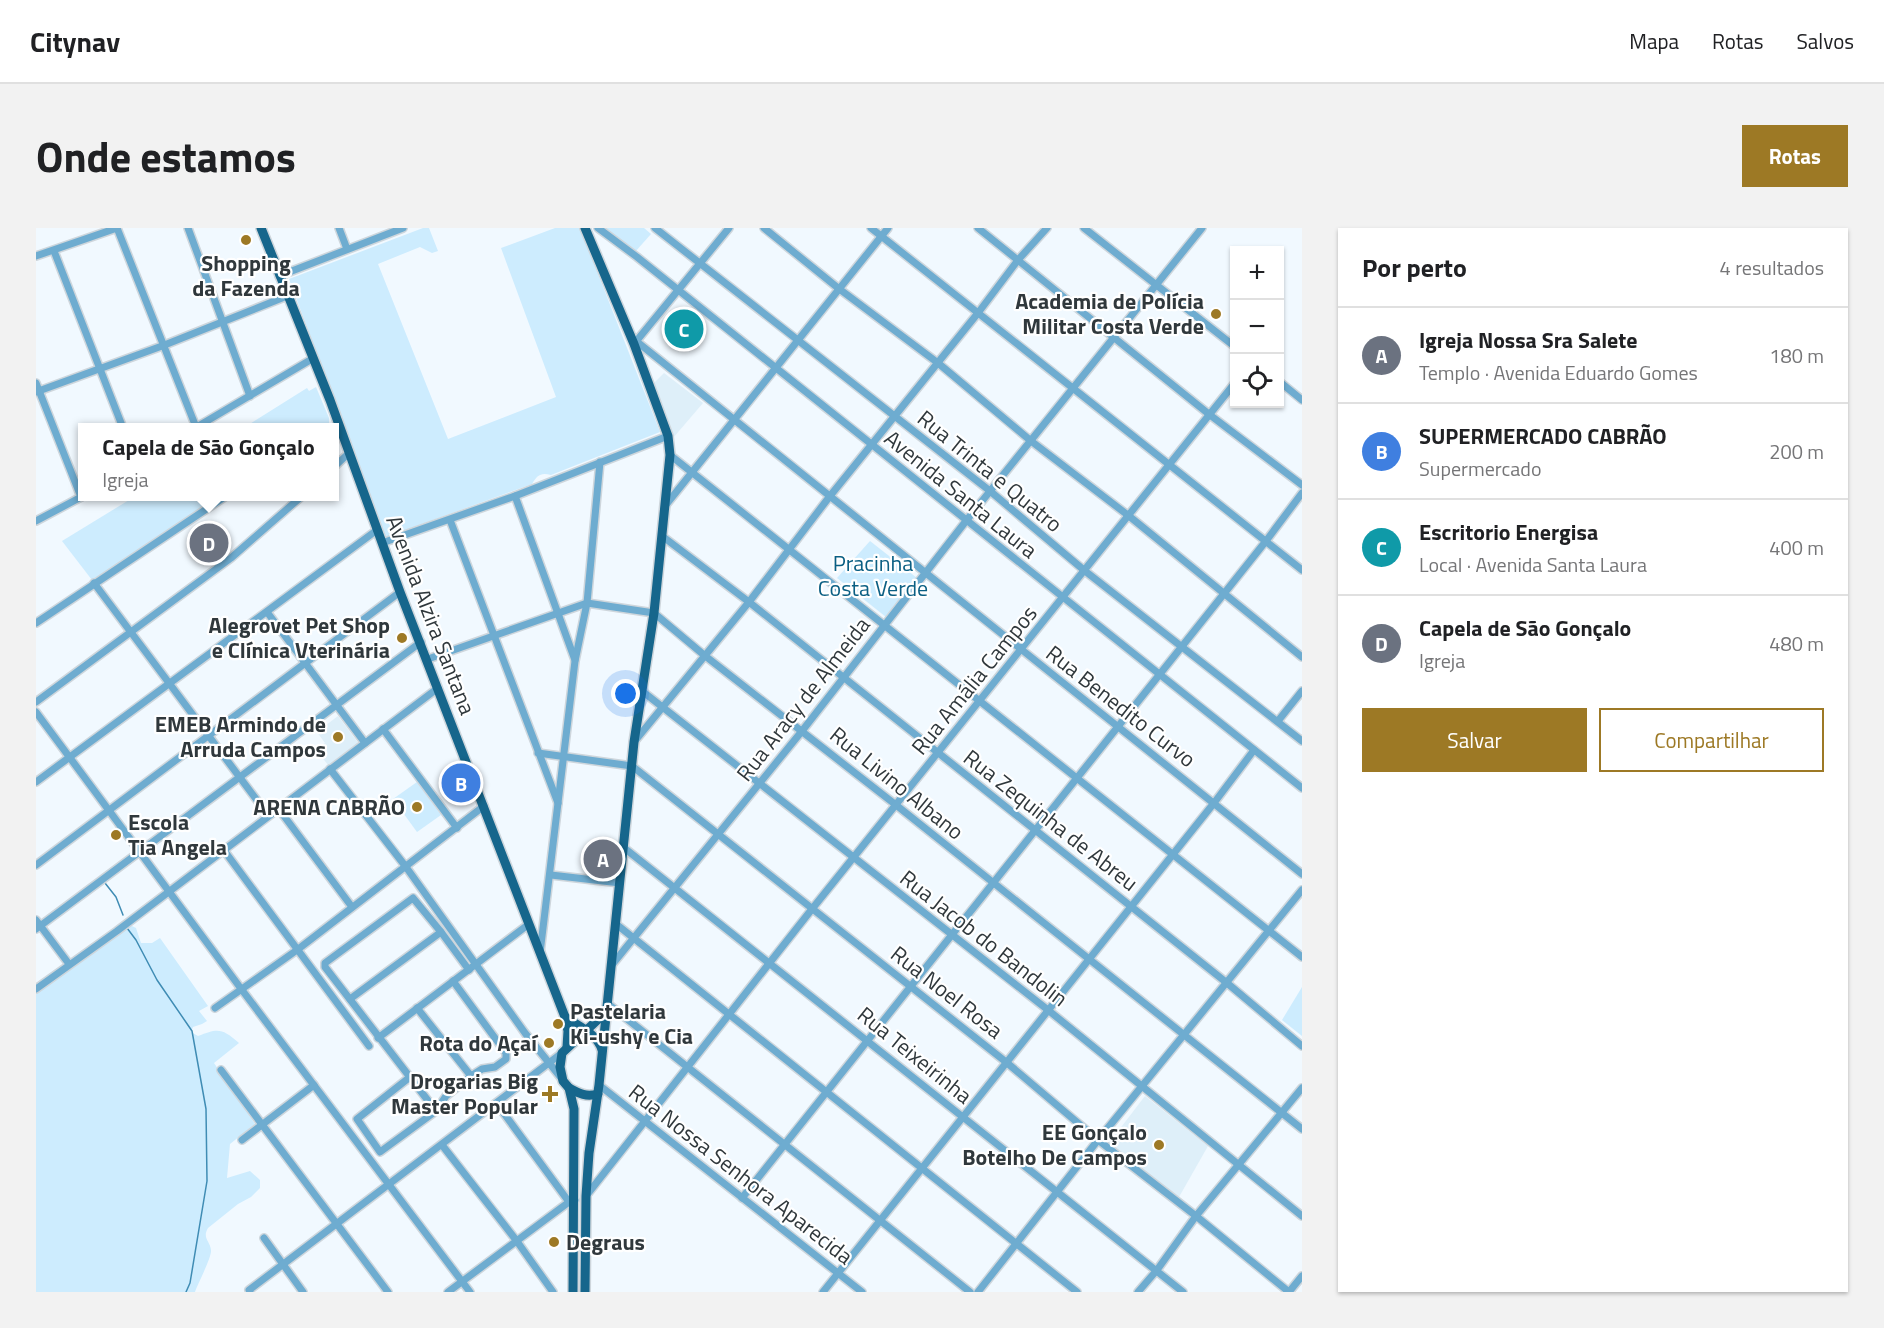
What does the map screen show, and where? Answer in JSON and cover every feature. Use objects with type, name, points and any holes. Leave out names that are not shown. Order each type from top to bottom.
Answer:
[{"type":"main road","name":"Avenida Alzira Santana","points":[[261,228],[334,423]]},
{"type":"main road","points":[[585,228],[635,343],[668,436],[670,455],[654,614],[634,742],[607,1008],[589,1153],[585,1292]]},
{"type":"main road","name":"Avenida Alzira Santana","points":[[339,434],[565,1017],[568,1031],[565,1050]]},
{"type":"main road","points":[[573,1292],[574,1109],[560,1067],[565,1050],[607,1008]]},
{"type":"main road","points":[[565,1017],[600,1042],[602,1052]]},
{"type":"main road","points":[[566,1085],[581,1095],[589,1096],[598,1089]]},
{"type":"street","points":[[36,256],[117,228],[194,423]]},
{"type":"street","points":[[188,228],[250,396]]},
{"type":"street","points":[[339,228],[347,249]]},
{"type":"street","points":[[279,276],[403,228]]},
{"type":"street","name":"Avenida Santa Laura","points":[[598,228],[1301,787]]},
{"type":"street","name":"Rua Trinta e Quatro","points":[[655,228],[990,491],[1084,571],[1302,741]]},
{"type":"street","points":[[635,343],[729,228]]},
{"type":"street","points":[[764,228],[838,288],[938,363],[1031,441],[1129,516],[1302,657]]},
{"type":"street","points":[[872,228],[1302,570]]},
{"type":"street","points":[[665,506],[888,228]]},
{"type":"street","points":[[978,228],[1210,415],[1302,485]]},
{"type":"street","points":[[634,742],[749,602],[830,496],[1018,260],[1047,228]]},
{"type":"street","points":[[1084,228],[1230,343]]},
{"type":"street","name":"Rua Aracy de Almeida","points":[[611,966],[674,887],[719,836],[966,521],[1074,389],[1197,230]]},
{"type":"street","points":[[54,251],[121,423]]},
{"type":"street","points":[[38,391],[162,346],[287,296]]},
{"type":"street","name":"Rua Benedito Curvo","points":[[635,343],[926,572],[1302,874]]},
{"type":"street","points":[[203,423],[312,359]]},
{"type":"street","points":[[36,383],[78,487]]},
{"type":"street","points":[[1284,385],[1302,400]]},
{"type":"street","name":"Rua Amália Campos","points":[[586,1196],[853,858],[1230,389]]},
{"type":"street","points":[[382,543],[515,496],[668,436]]},
{"type":"street","points":[[339,462],[348,454]]},
{"type":"street","points":[[670,455],[1302,957]]},
{"type":"street","points":[[540,953],[575,661],[587,603],[600,462]]},
{"type":"street","points":[[742,1198],[912,987],[1302,493]]},
{"type":"street","points":[[515,496],[575,661]]},
{"type":"street","points":[[36,521],[78,499]]},
{"type":"street","points":[[36,623],[218,501]]},
{"type":"street","points":[[36,702],[231,558],[296,501]]},
{"type":"street","points":[[450,520],[559,805]]},
{"type":"street","points":[[36,782],[377,530]]},
{"type":"street","name":"Rua Zequinha de Abreu","points":[[662,536],[749,602],[937,754],[1227,982],[1302,1046]]},
{"type":"street","points":[[94,583],[268,815]]},
{"type":"street","points":[[36,865],[400,592]]},
{"type":"street","points":[[428,659],[587,603],[654,614]]},
{"type":"street","points":[[267,612],[365,742]]},
{"type":"street","name":"Rua Livino Albano","points":[[654,614],[1302,1130]]},
{"type":"street","points":[[69,964],[37,925],[140,852],[421,642]]},
{"type":"street","points":[[36,989],[117,931],[438,688]]},
{"type":"street","name":"Rua Jacob do Bandolin","points":[[642,691],[1048,1010],[1302,1216]]},
{"type":"street","points":[[1278,721],[1302,691]]},
{"type":"street","points":[[36,712],[470,1292]]},
{"type":"street","points":[[383,729],[457,828]]},
{"type":"street","points":[[823,1292],[1174,854],[1254,750]]},
{"type":"street","points":[[538,753],[632,766]]},
{"type":"street","name":"Rua Noel Rosa","points":[[632,766],[1006,1062],[1098,1140],[1289,1292]]},
{"type":"street","points":[[330,769],[406,867],[566,1085]]},
{"type":"street","points":[[215,1008],[297,950],[484,806]]},
{"type":"street","points":[[278,808],[352,907]]},
{"type":"street","name":"Rua Teixeirinha","points":[[623,847],[1183,1292]]},
{"type":"street","points":[[223,849],[369,1046]]},
{"type":"street","points":[[551,875],[620,883]]},
{"type":"street","points":[[978,1292],[1098,1140],[1302,890]]},
{"type":"street","points":[[436,1111],[325,967],[327,960],[409,899],[416,899],[469,970]]},
{"type":"street","points":[[378,1038],[528,924]]},
{"type":"street","points":[[616,924],[1077,1292]]},
{"type":"street","points":[[350,999],[441,932]]},
{"type":"street","points":[[410,1077],[357,1119],[378,1151],[383,1152],[436,1111],[449,1093],[471,1076],[482,1069],[495,1067],[506,1059],[507,1056],[453,981]]},
{"type":"street","points":[[417,1008],[471,1076]]},
{"type":"street","points":[[607,1008],[688,1068],[970,1292]]},
{"type":"street","points":[[249,1291],[565,1050]]},
{"type":"street","points":[[221,1070],[388,1292]]},
{"type":"street","points":[[242,1140],[314,1085]]},
{"type":"street","points":[[1138,1292],[1196,1216],[1302,1088]]},
{"type":"street","name":"Rua Nossa Senhora Aparecida","points":[[598,1089],[611,1094],[861,1292]]},
{"type":"street","points":[[448,1292],[572,1201],[497,1104]]},
{"type":"street","points":[[442,1145],[516,1240],[553,1292]]},
{"type":"street","points":[[264,1238],[303,1292]]},
{"type":"street","points":[[1289,1292],[1302,1276]]},
{"type":"shaded area","points":[[664,373],[703,403],[673,438],[652,385]]},
{"type":"shaded area","name":"EMEB Armindo de Arruda Campos","points":[[338,716],[359,744],[329,766],[316,750],[325,743],[317,732]]},
{"type":"shaded area","name":"EE Gonçalo Botelho De Campos","points":[[1145,1096],[1208,1146],[1179,1197],[1109,1143]]},
{"type":"green space","points":[[423,228],[429,228],[438,251],[432,253],[420,247],[378,264],[448,439],[556,397],[501,248],[555,228],[580,228],[660,432],[551,475],[540,475],[532,484],[386,537],[289,279]]},
{"type":"green space","points":[[606,228],[644,228],[651,234],[635,252]]},
{"type":"green space","points":[[316,387],[329,423],[251,423],[307,388],[309,391]]},
{"type":"green space","points":[[127,501],[214,501],[92,580],[62,541]]},
{"type":"green space","name":"Pracinha Costa Verde","points":[[870,541],[917,578],[886,617],[837,578]]},
{"type":"green space","name":"ARENA CABRÃO","points":[[417,782],[441,815],[417,832],[393,799]]},
{"type":"green space","points":[[127,927],[136,928],[141,943],[152,943],[160,938],[208,1006],[199,1011],[207,1021],[193,1027],[191,1032],[198,1036],[220,1031],[239,1043],[214,1063],[255,1124],[230,1144],[227,1178],[250,1171],[260,1180],[260,1188],[206,1231],[211,1253],[195,1292],[36,1292],[36,994]]},
{"type":"green space","points":[[1302,987],[1302,1036],[1282,1020]]},
{"type":"waterway","points":[[105,883],[116,897],[123,915]]},
{"type":"waterway","points":[[127,928],[157,980],[192,1031],[206,1109],[207,1181],[190,1283],[186,1292]]},
{"type":"place","name":"Shopping da Fazenda","points":[[246,240]]},
{"type":"place","name":"Academia de Polícia Militar Costa Verde","points":[[1216,314]]},
{"type":"place","name":"Escritorio Energisa","points":[[684,329]]},
{"type":"place","name":"Capela de São Gonçalo","points":[[209,543]]},
{"type":"place","name":"Alegrovet Pet Shop e Clínica Vterinária","points":[[402,638]]},
{"type":"place","name":"EMEB Armindo de Arruda Campos","points":[[338,737]]},
{"type":"place","name":"SUPERMERCADO CABRÃO","points":[[461,783]]},
{"type":"place","name":"ARENA CABRÃO","points":[[417,807]]},
{"type":"place","name":"Escola Tia Angela","points":[[116,835]]},
{"type":"place","name":"Igreja Nossa Sra Salete","points":[[603,859]]},
{"type":"place","name":"Pastelaria Ki-ushy e Cia","points":[[558,1024]]},
{"type":"place","name":"Rota do Açaí","points":[[549,1043]]},
{"type":"place","name":"Drogarias Big Master Popular","points":[[550,1094]]},
{"type":"place","name":"EE Gonçalo Botelho De Campos","points":[[1159,1145]]},
{"type":"place","name":"Degraus","points":[[554,1242]]}]
